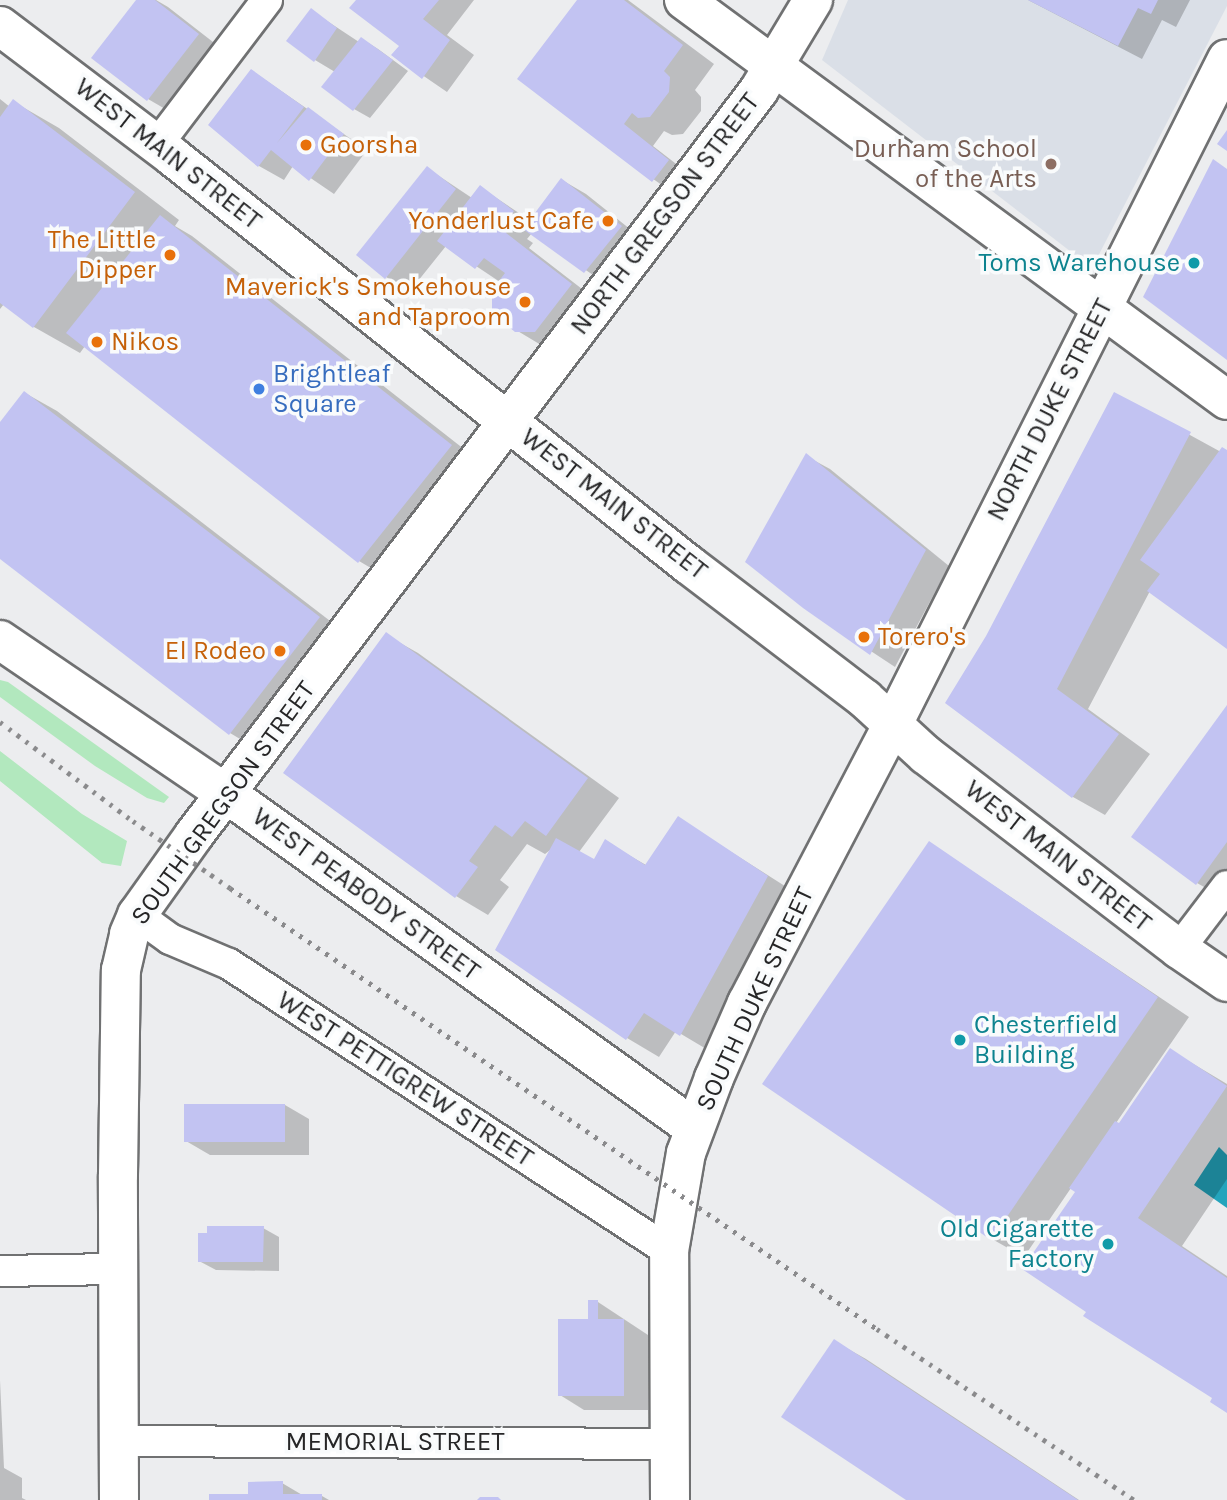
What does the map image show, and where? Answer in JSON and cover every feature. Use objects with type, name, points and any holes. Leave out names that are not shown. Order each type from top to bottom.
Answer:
[{"type":"main road","points":[[684,0],[1227,400]]},
{"type":"main road","name":"NORTH GREGSON STREET","points":[[508,421],[775,67],[813,0]]},
{"type":"main road","name":"WEST MAIN STREET","points":[[0,26],[865,699],[926,755],[1179,950],[1227,982]]},
{"type":"main road","name":"NORTH DUKE STREET","points":[[893,724],[1227,58]]},
{"type":"main road","name":"SOUTH GREGSON STREET","points":[[119,1500],[121,970],[124,952],[137,915],[508,421]]},
{"type":"main road","name":"WEST PEABODY STREET","points":[[0,640],[227,794],[694,1128]]},
{"type":"main road","name":"SOUTH DUKE STREET","points":[[670,1500],[669,1251],[677,1193],[694,1128],[747,1003],[893,724]]},
{"type":"street","points":[[156,145],[267,0]]},
{"type":"street","points":[[1179,950],[1227,886]]},
{"type":"street","name":"WEST PETTIGREW STREET","points":[[137,915],[170,939],[229,964],[669,1251]]},
{"type":"street","points":[[0,1270],[118,1269]]},
{"type":"street","name":"MEMORIAL STREET","points":[[120,1441],[670,1444]]},
{"type":"shaded area","name":"Durham School of the Arts","points":[[848,0],[1227,0],[1227,6],[1092,268],[822,60]]},
{"type":"green space","points":[[0,680],[8,682],[169,797],[164,803],[147,798],[95,766],[0,697]]},
{"type":"green space","points":[[0,751],[82,814],[127,841],[121,866],[102,863],[0,781]]},
{"type":"water","points":[[1219,1147],[1227,1155],[1227,1208],[1194,1185]]},
{"type":"building","points":[[136,0],[155,0],[199,34],[147,101],[91,58]]},
{"type":"building","points":[[356,0],[439,0],[423,19],[450,40],[422,79],[391,55],[399,46],[349,8]]},
{"type":"building","points":[[577,0],[624,0],[683,45],[664,71],[670,77],[669,92],[650,117],[638,118],[632,113],[624,124],[669,160],[652,182],[517,79]]},
{"type":"building","points":[[1028,0],[1158,0],[1151,14],[1138,8],[1118,46]]},
{"type":"building","points":[[311,8],[337,28],[314,62],[286,41]]},
{"type":"building","points":[[361,37],[393,60],[353,111],[321,87]]},
{"type":"building","points":[[251,69],[304,107],[277,143],[308,107],[344,134],[309,181],[271,150],[258,167],[208,125]]},
{"type":"building","points":[[13,99],[135,192],[33,328],[0,303],[0,117]]},
{"type":"building","points":[[1227,130],[1227,151],[1217,144]]},
{"type":"building","name":"Toms Warehouse","points":[[1213,159],[1227,169],[1227,360],[1143,297]]},
{"type":"building","points":[[427,166],[456,189],[385,279],[356,255]]},
{"type":"building","points":[[561,178],[622,226],[584,273],[523,229]]},
{"type":"building","points":[[480,185],[514,211],[504,224],[509,228],[506,233],[572,284],[535,332],[515,332],[492,313],[492,290],[505,273],[484,258],[475,269],[437,241]]},
{"type":"building","name":"Brightleaf Square","points":[[160,215],[452,445],[358,563],[66,333]]},
{"type":"building","points":[[24,391],[320,617],[229,735],[0,559],[0,422]]},
{"type":"building","points":[[1114,392],[1191,432],[1057,689],[1119,734],[1072,798],[945,703],[986,636]]},
{"type":"building","points":[[1222,447],[1227,450],[1227,649],[1147,591],[1160,574],[1140,560]]},
{"type":"building","points":[[806,453],[926,550],[870,655],[803,608],[745,562]]},
{"type":"building","points":[[386,632],[588,778],[546,836],[525,821],[512,837],[495,825],[469,861],[478,867],[455,898],[283,773]]},
{"type":"building","points":[[1227,705],[1227,842],[1196,885],[1131,837]]},
{"type":"building","points":[[678,816],[768,876],[680,1036],[644,1013],[626,1040],[495,950],[556,838],[594,859],[605,839],[645,865]]},
{"type":"building","name":"Chesterfield Building","points":[[929,841],[1158,997],[991,1240],[762,1084]]},
{"type":"building","name":"Old Cigarette Factory","points":[[1170,1048],[1227,1086],[1138,1218],[1227,1278],[1227,1413],[1210,1402],[1212,1398],[1083,1316],[1086,1312],[1022,1269],[1075,1192],[1069,1188],[1115,1121],[1119,1123]]},
{"type":"building","points":[[184,1104],[285,1104],[285,1142],[184,1142]]},
{"type":"building","points":[[207,1226],[264,1226],[263,1262],[198,1262],[198,1233],[207,1233]]},
{"type":"building","points":[[588,1300],[598,1300],[598,1319],[624,1319],[624,1396],[558,1396],[558,1319],[588,1319]]},
{"type":"building","points":[[834,1339],[1078,1500],[906,1500],[781,1417]]},
{"type":"building","points":[[283,1481],[283,1494],[322,1494],[322,1500],[209,1500],[209,1494],[248,1494],[248,1482]]},
{"type":"building","points":[[480,1497],[498,1497],[501,1500],[477,1500]]},
{"type":"railway","points":[[0,722],[133,821],[230,888],[877,1329],[1134,1500]]},
{"type":"place","name":"Goorsha","points":[[306,145]]},
{"type":"place","name":"Durham School of the Arts","points":[[1051,164]]},
{"type":"place","name":"Yonderlust Cafe","points":[[608,221]]},
{"type":"place","name":"The Little Dipper","points":[[170,255]]},
{"type":"place","name":"Toms Warehouse","points":[[1194,263]]},
{"type":"place","name":"Maverick's Smokehouse and Taproom","points":[[525,302]]},
{"type":"place","name":"Nikos","points":[[97,342]]},
{"type":"place","name":"Brightleaf Square","points":[[259,389]]},
{"type":"place","name":"Torero's","points":[[864,637]]},
{"type":"place","name":"El Rodeo","points":[[280,651]]},
{"type":"place","name":"Chesterfield Building","points":[[960,1040]]},
{"type":"place","name":"Old Cigarette Factory","points":[[1108,1244]]}]
